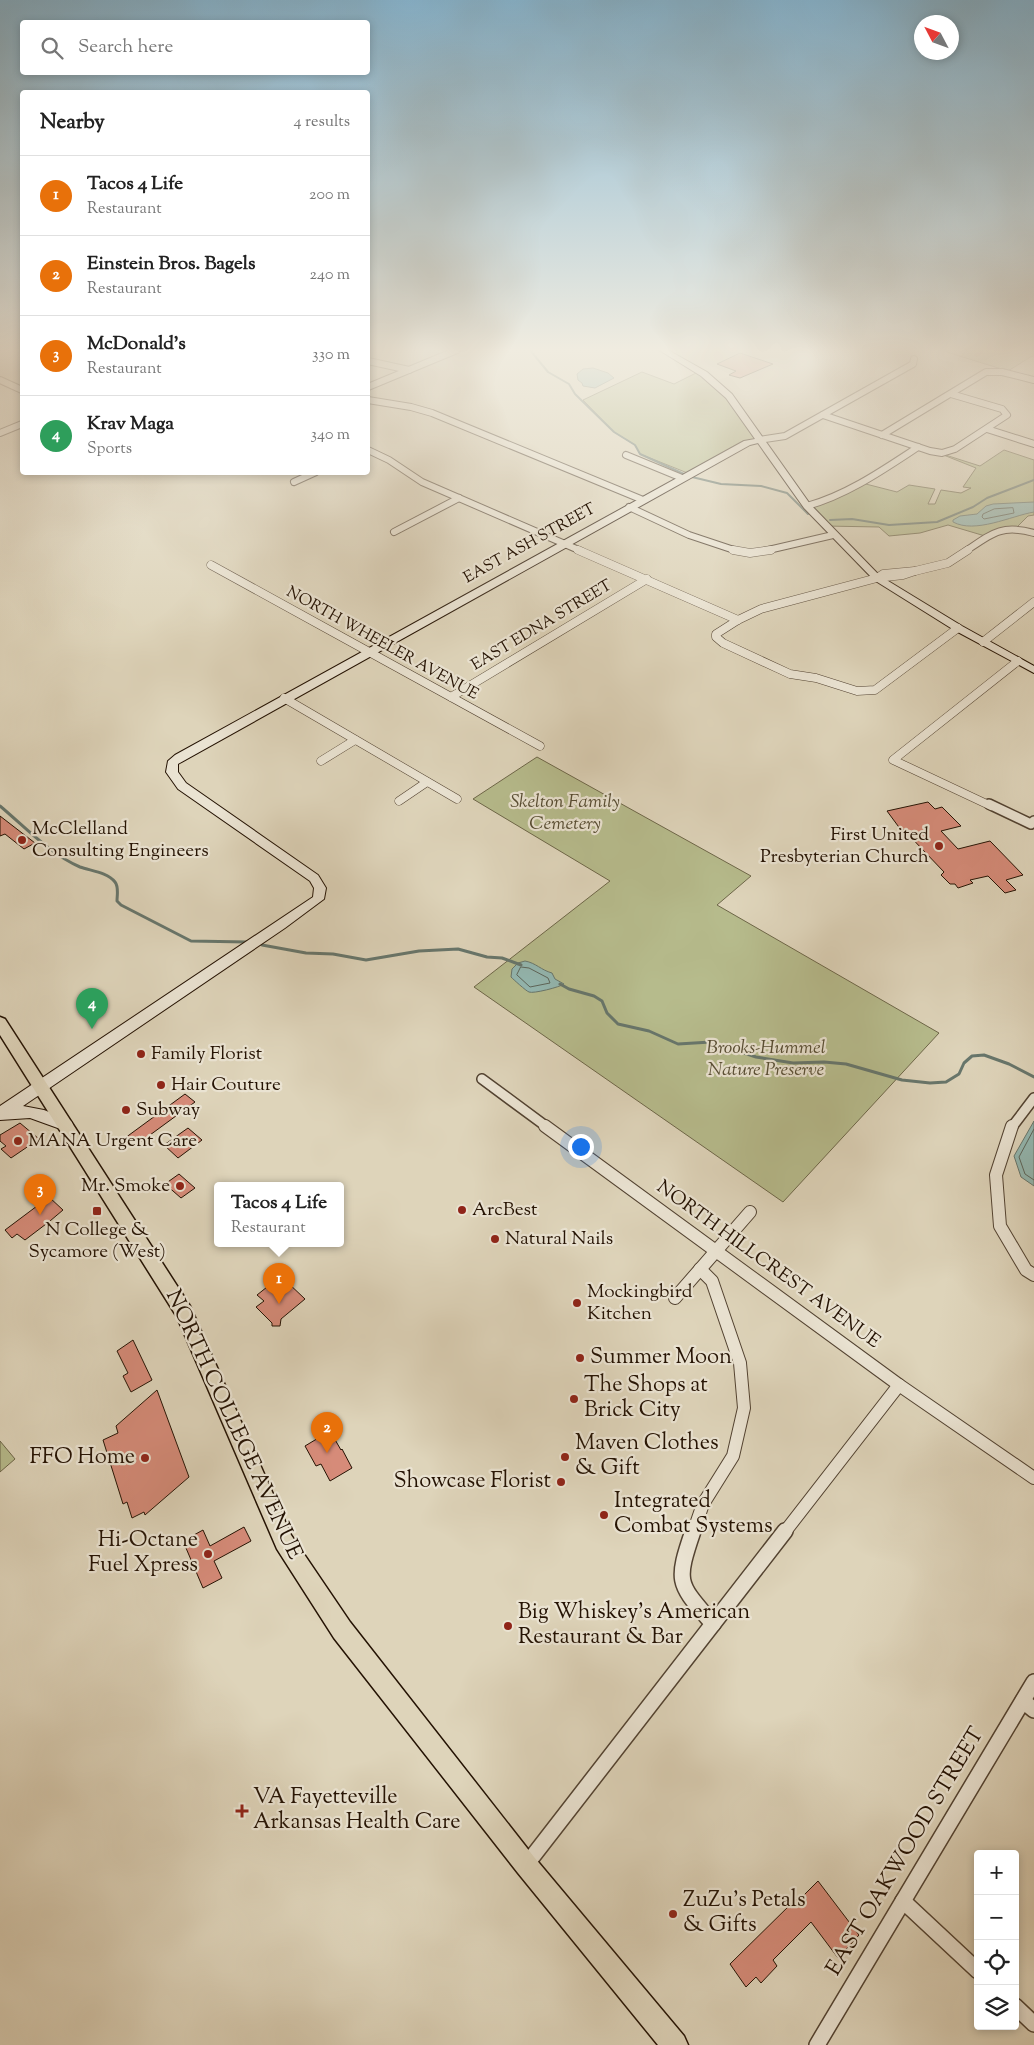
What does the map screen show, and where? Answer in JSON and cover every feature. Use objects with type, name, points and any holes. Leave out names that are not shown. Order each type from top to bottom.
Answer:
[{"type":"main road","name":"NORTH COLLEGE AVENUE","points":[[0,1023],[184,1312],[256,1483],[289,1549],[342,1630],[526,1865],[675,2045]]},
{"type":"street","points":[[511,445],[643,500]]},
{"type":"street","name":"EAST ASH STREET","points":[[41,1086],[318,899],[321,888],[314,878],[182,786],[172,772],[172,764],[179,757],[742,445]]},
{"type":"street","points":[[763,445],[807,506],[833,535],[878,578],[958,628],[1034,670]]},
{"type":"street","points":[[913,445],[942,453],[961,445]]},
{"type":"street","points":[[807,506],[826,501],[880,472],[918,447]]},
{"type":"street","points":[[370,451],[389,460],[422,482],[738,620]]},
{"type":"street","points":[[626,455],[682,478]]},
{"type":"street","points":[[294,482],[309,475]]},
{"type":"street","points":[[394,532],[459,498]]},
{"type":"street","points":[[629,507],[734,551],[760,552],[833,535]]},
{"type":"street","points":[[958,628],[875,690],[867,692],[850,689],[816,678],[790,674],[723,643],[716,637],[716,634],[738,620],[769,606],[878,578],[888,578],[948,563],[990,532],[1008,528],[1034,533]]},
{"type":"street","name":"NORTH WHEELER AVENUE","points":[[211,565],[540,746]]},
{"type":"street","name":"EAST EDNA STREET","points":[[451,697],[647,579]]},
{"type":"street","points":[[983,642],[1034,602]]},
{"type":"street","points":[[1018,661],[893,760],[1032,822]]},
{"type":"street","points":[[284,698],[457,799]]},
{"type":"street","points":[[321,761],[355,740]]},
{"type":"street","points":[[399,801],[427,782]]},
{"type":"street","name":"NORTH HILLCREST AVENUE","points":[[482,1079],[899,1385],[1034,1478]]},
{"type":"street","points":[[0,1114],[41,1086]]},
{"type":"street","points":[[1034,1098],[1013,1123],[996,1175],[1000,1226],[1026,1270],[1034,1275]]},
{"type":"street","points":[[0,1114],[32,1111],[66,1125]]},
{"type":"street","points":[[675,1298],[750,1212]]},
{"type":"street","points":[[700,1269],[712,1281],[740,1363],[744,1408],[733,1456],[703,1504],[682,1564],[682,1578],[686,1592],[713,1624]]},
{"type":"street","points":[[526,1865],[899,1385]]},
{"type":"street","name":"EAST OAKWOOD STREET","points":[[817,2045],[903,1902],[1028,1705],[1034,1682]]},
{"type":"street","points":[[903,1902],[974,1967]]},
{"type":"street","points":[[1019,2010],[1034,2024]]},
{"type":"green space","points":[[635,445],[748,445],[690,474],[640,454]]},
{"type":"green space","points":[[1004,450],[1034,460],[1034,515],[1028,516],[1016,528],[985,536],[948,525],[920,533],[889,536],[879,527],[825,526],[807,506],[858,482],[897,492],[909,485],[935,489],[928,504],[935,504],[941,490],[961,493],[971,488],[963,487],[976,468],[936,452],[980,466]]},
{"type":"green space","name":"Brooks-Hummel Nature Preserve","points":[[537,757],[751,876],[717,905],[939,1033],[783,1202],[474,987],[610,881],[473,799]]},
{"type":"green space","points":[[0,1441],[15,1459],[0,1472]]},
{"type":"water","points":[[1034,502],[1034,512],[993,523],[972,526],[953,522],[953,520],[960,516],[977,514],[986,506],[993,504]]},
{"type":"water","points":[[525,961],[552,973],[555,979],[564,984],[541,991],[527,991],[511,977],[512,969],[518,963]]},
{"type":"water","points":[[1034,1121],[1034,1186],[1021,1177],[1014,1156]]},
{"type":"building","name":"First United Presbyterian Church","points":[[928,802],[935,809],[942,807],[961,826],[941,831],[958,849],[990,841],[992,843],[1023,875],[1006,880],[1016,890],[1005,893],[988,876],[970,880],[973,883],[958,888],[955,884],[950,884],[941,875],[944,872],[903,829],[901,830],[887,811]]},
{"type":"building","name":"McClelland Consulting Engineers","points":[[0,816],[35,843],[24,849],[5,834],[0,836]]},
{"type":"building","points":[[185,1094],[195,1102],[135,1146],[125,1138]]},
{"type":"building","name":"MANA Urgent Care","points":[[20,1123],[39,1139],[11,1158],[1,1149],[6,1146],[0,1141],[0,1135]]},
{"type":"building","points":[[188,1128],[202,1140],[178,1158],[164,1145]]},
{"type":"building","name":"Mr. Smoke","points":[[179,1174],[195,1188],[181,1198],[165,1184]]},
{"type":"building","points":[[49,1197],[63,1210],[25,1240],[17,1234],[12,1238],[5,1230]]},
{"type":"building","points":[[286,1281],[305,1299],[281,1319],[280,1326],[272,1326],[272,1323],[256,1307],[264,1301],[257,1295],[267,1287],[271,1290],[281,1282],[284,1284]]},
{"type":"building","points":[[133,1340],[152,1380],[131,1392],[123,1376],[128,1373],[117,1351]]},
{"type":"building","name":"FFO Home","points":[[157,1390],[189,1477],[145,1515],[144,1512],[132,1518],[127,1502],[123,1504],[103,1440],[118,1433],[116,1426]]},
{"type":"building","points":[[330,1431],[352,1468],[330,1481],[321,1464],[316,1466],[305,1446]]},
{"type":"building","name":"Hi-Octane Fuel Xpress","points":[[244,1527],[251,1541],[214,1561],[222,1578],[203,1588],[183,1541],[203,1530],[210,1546]]},
{"type":"building","points":[[818,1881],[859,1935],[838,1958],[811,1922],[773,1960],[777,1966],[761,1983],[756,1977],[746,1987],[730,1964],[796,1899],[798,1901]]},
{"type":"waterway","points":[[635,445],[640,454],[684,474]]},
{"type":"waterway","points":[[692,477],[721,484],[761,486],[787,493],[808,514]]},
{"type":"waterway","points":[[830,520],[852,519],[889,525],[937,522],[973,507],[987,498],[1034,480]]},
{"type":"waterway","points":[[0,806],[58,855],[80,867],[103,874],[112,879],[116,884],[117,901],[121,905],[191,941],[247,942]]},
{"type":"waterway","points":[[262,945],[306,953],[333,954],[366,960],[419,951],[458,949],[487,957],[502,958],[521,965]]},
{"type":"waterway","points":[[560,984],[569,989],[594,996],[602,1001],[607,1013],[618,1024],[649,1031],[678,1044],[711,1042],[756,1057],[793,1063],[824,1062],[846,1064],[902,1080],[930,1083],[946,1082],[959,1074],[964,1063],[972,1056],[984,1055],[1009,1064],[1034,1077]]},
{"type":"place","name":"McClelland Consulting Engineers","points":[[22,840]]},
{"type":"place","name":"First United Presbyterian Church","points":[[939,846]]},
{"type":"place","name":"Krav Maga","points":[[92,1029]]},
{"type":"place","name":"Family Florist","points":[[141,1054]]},
{"type":"place","name":"Hair Couture","points":[[161,1085]]},
{"type":"place","name":"Subway","points":[[126,1110]]},
{"type":"place","name":"MANA Urgent Care","points":[[18,1141]]},
{"type":"place","name":"Mr. Smoke","points":[[180,1186]]},
{"type":"place","name":"ArcBest","points":[[462,1210]]},
{"type":"place","name":"N College & Sycamore (West)","points":[[97,1211]]},
{"type":"place","name":"McDonald's","points":[[40,1215]]},
{"type":"place","name":"Natural Nails","points":[[495,1239]]},
{"type":"place","name":"Mockingbird Kitchen","points":[[577,1303]]},
{"type":"place","name":"Tacos 4 Life","points":[[279,1304]]},
{"type":"place","name":"Summer Moon","points":[[580,1358]]},
{"type":"place","name":"The Shops at Brick City","points":[[574,1399]]},
{"type":"place","name":"Einstein Bros. Bagels","points":[[327,1453]]},
{"type":"place","name":"Maven Clothes & Gift","points":[[565,1457]]},
{"type":"place","name":"FFO Home","points":[[145,1458]]},
{"type":"place","name":"Showcase Florist","points":[[561,1482]]},
{"type":"place","name":"Integrated Combat Systems","points":[[604,1515]]},
{"type":"place","name":"Hi-Octane Fuel Xpress","points":[[208,1554]]},
{"type":"place","name":"Big Whiskey's American Restaurant & Bar","points":[[508,1626]]},
{"type":"place","name":"VA Fayetteville Arkansas Health Care","points":[[242,1811]]},
{"type":"place","name":"ZuZu's Petals & Gifts","points":[[673,1914]]},
{"type":"park label","name":"Skelton Family Cemetery","points":[[565,813]]}]
